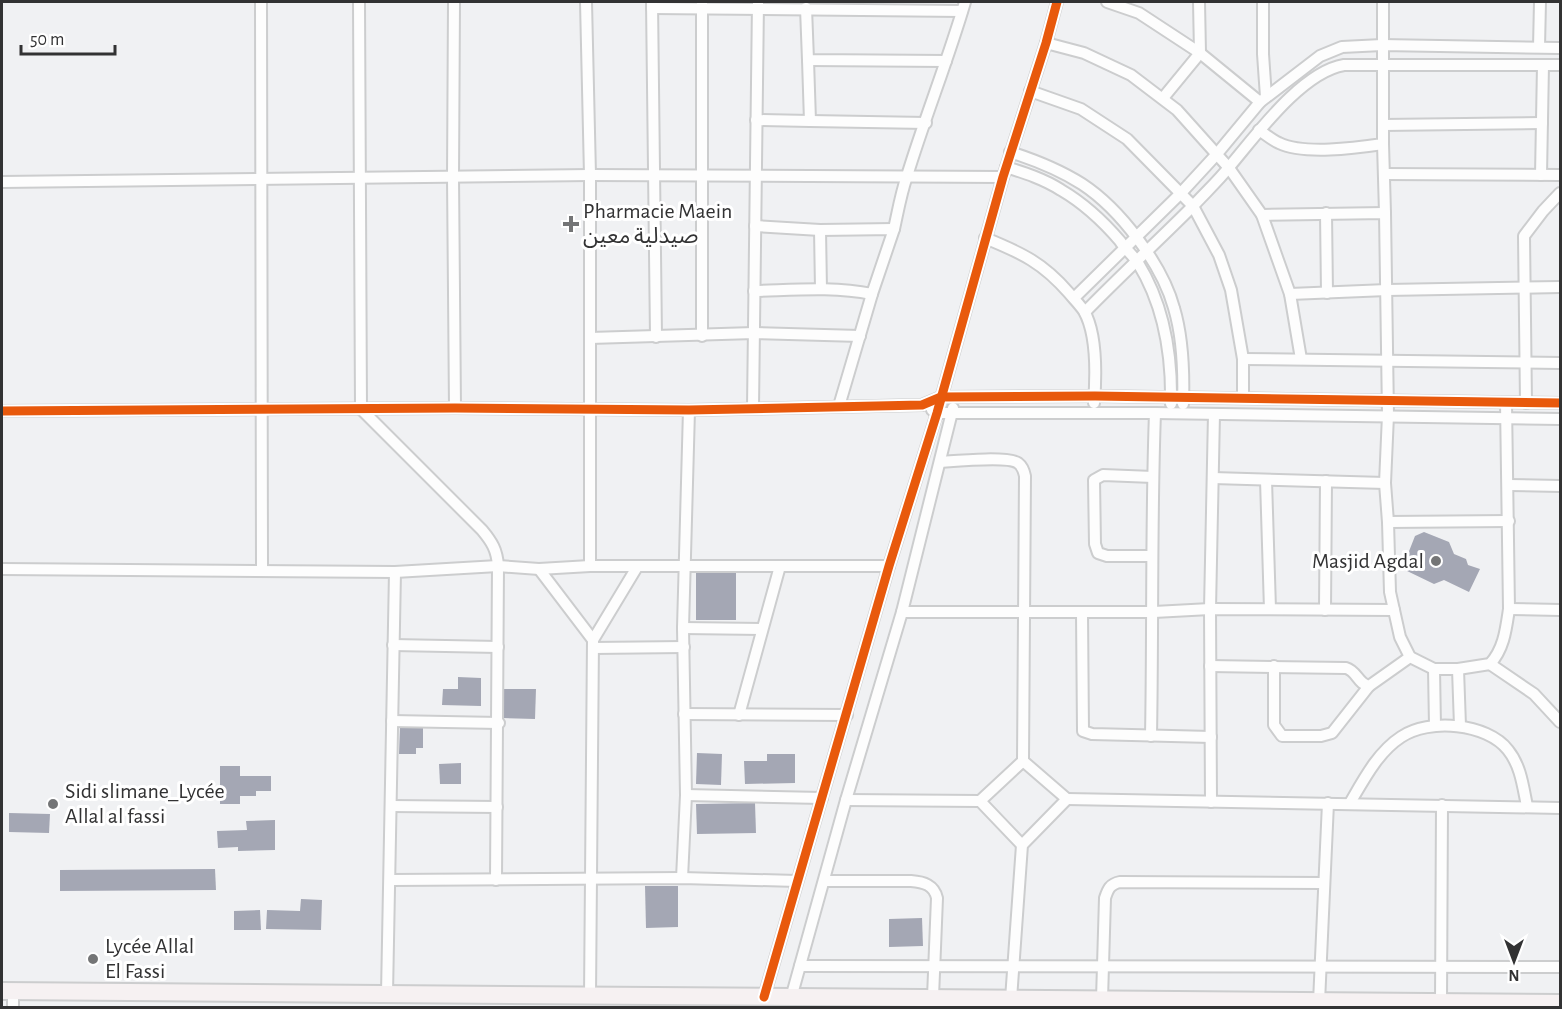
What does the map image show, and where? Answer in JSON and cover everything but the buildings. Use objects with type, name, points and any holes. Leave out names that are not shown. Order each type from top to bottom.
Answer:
[{"type":"main road","points":[[9,996],[387,994],[590,996],[633,1002],[764,997],[933,997],[1560,1003]]},
{"type":"street","points":[[261,2],[262,570]]},
{"type":"street","points":[[359,2],[362,409],[487,536],[494,546],[498,566],[496,880]]},
{"type":"street","points":[[454,2],[455,408]]},
{"type":"street","points":[[586,2],[590,175],[590,567]]},
{"type":"street","points":[[764,997],[889,567],[938,413],[1004,172],[1057,2]]},
{"type":"street","points":[[1107,2],[1139,7],[1263,99]]},
{"type":"street","points":[[1163,98],[1200,53],[1199,2]]},
{"type":"street","points":[[1263,2],[1263,99]]},
{"type":"street","points":[[1383,2],[1388,401],[1385,483],[1390,592],[1400,637],[1410,657],[1434,669],[1458,669],[1490,664],[1500,652],[1505,634],[1509,609],[1506,403]]},
{"type":"street","points":[[1539,47],[1540,2]]},
{"type":"street","points":[[656,337],[652,4],[758,4],[806,8],[872,5],[963,6],[926,123],[906,176],[894,229],[839,406]]},
{"type":"street","points":[[702,4],[702,336]]},
{"type":"street","points":[[753,408],[758,4]]},
{"type":"street","points":[[806,8],[810,121]]},
{"type":"street","points":[[1046,43],[1084,53],[1131,75],[1177,110],[1229,168],[1262,215],[1290,294],[1301,359]]},
{"type":"street","points":[[1074,298],[1181,193],[1263,99],[1320,56],[1342,47],[1382,45],[1560,48]]},
{"type":"street","points":[[808,60],[946,61]]},
{"type":"street","points":[[1085,312],[1193,206],[1229,168],[1258,130],[1326,70],[1335,66],[1383,64],[1560,65]]},
{"type":"street","points":[[1541,175],[1543,65]]},
{"type":"street","points":[[1302,69],[1312,80]]},
{"type":"street","points":[[1030,90],[1082,109],[1127,139],[1193,206],[1218,255],[1231,290],[1243,359],[1243,399]]},
{"type":"street","points":[[756,120],[926,123]]},
{"type":"street","points":[[1383,125],[1542,123]]},
{"type":"street","points":[[1258,130],[1280,144],[1301,148],[1350,149],[1383,144]]},
{"type":"street","points":[[1010,152],[1032,159],[1083,184],[1110,206],[1146,251],[1168,291],[1174,308],[1180,339],[1183,414]]},
{"type":"street","points":[[2,182],[590,175],[906,176],[1004,172],[1039,178],[1078,200],[1103,221],[1136,260],[1156,300],[1164,323],[1170,362],[1171,413]]},
{"type":"street","points":[[1384,174],[1560,175]]},
{"type":"street","points":[[1526,403],[1524,236],[1560,193]]},
{"type":"street","points":[[1326,213],[1327,293]]},
{"type":"street","points":[[1262,215],[1385,213]]},
{"type":"street","points":[[755,226],[820,230],[894,229]]},
{"type":"street","points":[[820,230],[821,289]]},
{"type":"street","points":[[985,238],[1021,253],[1044,267],[1085,312],[1095,347],[1093,412]]},
{"type":"street","points":[[1290,294],[1560,287]]},
{"type":"street","points":[[754,291],[821,289],[872,294]]},
{"type":"street","points":[[590,339],[754,333],[860,336]]},
{"type":"street","points":[[1243,359],[1560,363]]},
{"type":"street","points":[[2,411],[455,408],[689,410],[922,405],[941,397],[1095,396],[1560,403]]},
{"type":"street","points":[[791,998],[846,800],[902,612],[956,398]]},
{"type":"street","points":[[922,405],[938,413],[1093,412],[1560,419]]},
{"type":"street","points":[[682,878],[686,795],[683,628],[689,410]]},
{"type":"street","points":[[1151,736],[1155,413]]},
{"type":"street","points":[[1211,802],[1210,609],[1214,414]]},
{"type":"street","points":[[846,800],[980,801],[1023,761],[1025,476],[1023,468],[1013,461],[940,462]]},
{"type":"street","points":[[1152,556],[1107,556],[1098,553],[1095,544],[1094,480],[1103,475],[1153,477]]},
{"type":"street","points":[[1213,478],[1385,483]]},
{"type":"street","points":[[1266,480],[1270,609]]},
{"type":"street","points":[[1325,610],[1326,482]]},
{"type":"street","points":[[1508,485],[1560,486]]},
{"type":"street","points":[[1388,522],[1509,521]]},
{"type":"street","points":[[2,569],[395,572],[498,566],[538,569],[889,567]]},
{"type":"street","points":[[739,715],[780,566]]},
{"type":"street","points":[[590,996],[593,644],[637,567]]},
{"type":"street","points":[[538,569],[593,644]]},
{"type":"street","points":[[387,994],[391,880],[395,572]]},
{"type":"street","points":[[1509,609],[1560,610]]},
{"type":"street","points":[[902,612],[1394,610]]},
{"type":"street","points":[[1082,613],[1083,731],[1092,734],[1211,737]]},
{"type":"street","points":[[683,628],[762,629]]},
{"type":"street","points":[[593,644],[684,647]]},
{"type":"street","points":[[393,645],[498,647]]},
{"type":"street","points":[[1274,666],[1274,725],[1282,736],[1321,736],[1332,733],[1369,686],[1410,657]]},
{"type":"street","points":[[1490,664],[1534,694],[1560,722]]},
{"type":"street","points":[[1210,666],[1346,668],[1354,672],[1363,684],[1369,686]]},
{"type":"street","points":[[1434,669],[1435,726]]},
{"type":"street","points":[[1458,669],[1460,726]]},
{"type":"street","points":[[684,714],[847,715]]},
{"type":"street","points":[[392,721],[498,723]]},
{"type":"street","points":[[1350,803],[1368,772],[1385,750],[1401,736],[1417,729],[1460,726],[1492,736],[1508,749],[1518,767],[1527,806]]},
{"type":"street","points":[[1023,761],[1068,799],[1560,808]]},
{"type":"street","points":[[686,795],[822,798]]},
{"type":"street","points":[[1011,999],[1022,845],[1068,799]]},
{"type":"street","points":[[980,801],[1022,845]]},
{"type":"street","points":[[1319,1002],[1328,803]]},
{"type":"street","points":[[1441,1002],[1442,805]]},
{"type":"street","points":[[391,806],[497,807]]},
{"type":"street","points":[[391,880],[682,878],[797,881]]},
{"type":"street","points":[[824,881],[911,881],[922,882],[930,886],[937,898],[933,997]]},
{"type":"street","points":[[1102,999],[1105,898],[1107,890],[1113,883],[1324,883]]},
{"type":"street","points":[[800,966],[1560,967]]},
{"type":"cycle path","points":[[764,997],[889,566],[937,413],[1003,177],[1057,2]]},
{"type":"cycle path","points":[[2,411],[455,408],[689,410],[922,405],[941,397],[1095,396],[1560,403]]},
{"type":"place","name":"Pharmacie Maein صيدلية معين","points":[[571,224]]},
{"type":"place","name":"Masjid Agdal","points":[[1436,561]]},
{"type":"place","name":"Sidi slimane_Lycée Allal al fassi","points":[[53,804]]},
{"type":"place","name":"Lycée Allal El Fassi","points":[[93,959]]}]
